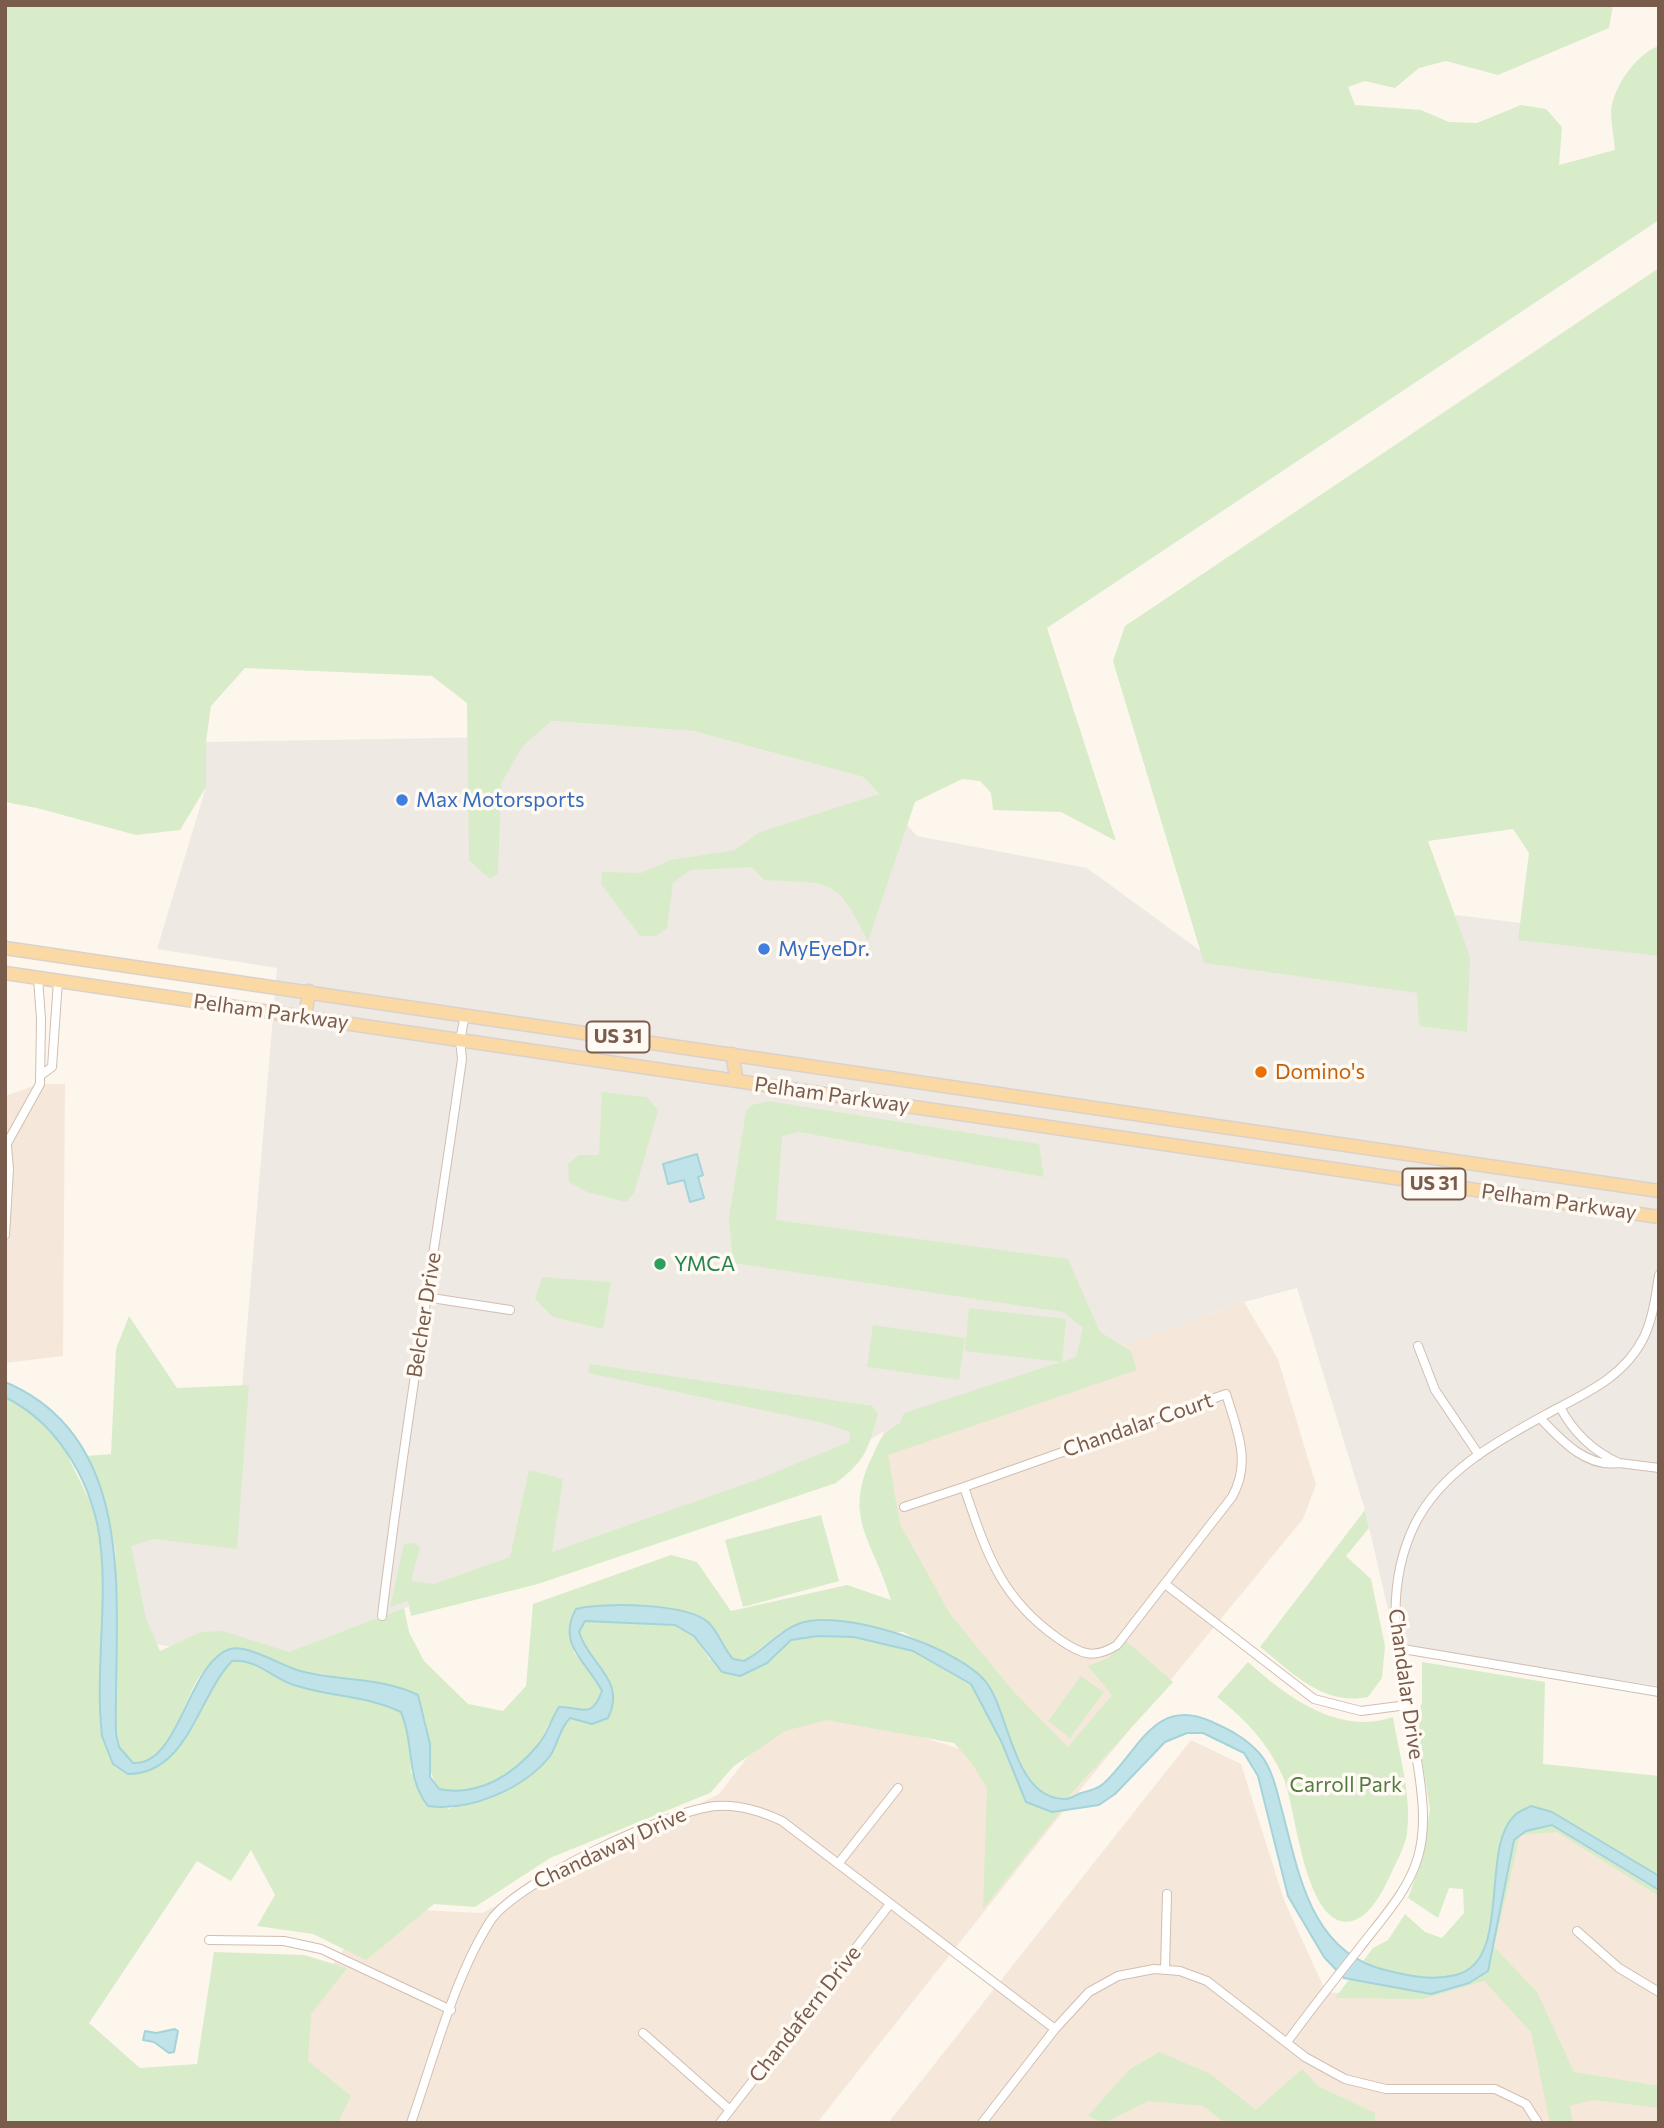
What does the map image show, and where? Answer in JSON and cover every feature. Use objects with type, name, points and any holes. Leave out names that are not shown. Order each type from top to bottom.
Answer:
[{"type":"main road","name":"Pelham Parkway","points":[[5,948],[1659,1191]]},
{"type":"main road","points":[[38,978],[40,953]]},
{"type":"main road","name":"Pelham Parkway","points":[[5,973],[1659,1217]]},
{"type":"main road","points":[[305,1017],[309,992]]},
{"type":"main road","points":[[379,1028],[383,1002]]},
{"type":"main road","points":[[517,1048],[522,1023]]},
{"type":"main road","points":[[732,1054],[737,1081]]},
{"type":"main road","points":[[1060,1128],[1063,1103]]},
{"type":"main road","points":[[1210,1150],[1213,1126]]},
{"type":"main road","points":[[1348,1171],[1350,1146]]},
{"type":"main road","points":[[1604,1209],[1606,1183]]},
{"type":"street","points":[[5,1235],[9,1169],[6,1146],[40,1084],[38,978]]},
{"type":"street","points":[[41,1075],[52,1067],[58,981]]},
{"type":"street","name":"Belcher Drive","points":[[382,1616],[425,1297],[460,1072],[460,1040],[465,1015]]},
{"type":"street","name":"Chandalar Drive","points":[[1287,2042],[1365,1941],[1410,1877],[1421,1845],[1423,1803],[1397,1648],[1394,1599],[1399,1567],[1411,1533],[1434,1495],[1479,1455],[1609,1379],[1636,1350],[1651,1320],[1659,1275]]},
{"type":"street","points":[[425,1297],[510,1310]]},
{"type":"street","points":[[1418,1346],[1435,1390],[1479,1455]]},
{"type":"street","name":"Chandalar Court","points":[[904,1507],[1226,1394],[1243,1455],[1239,1481],[1216,1520],[1117,1645],[1099,1654],[1077,1652],[1032,1619],[1005,1589],[987,1552],[964,1487]]},
{"type":"street","points":[[1560,1407],[1573,1429],[1587,1442],[1619,1463]]},
{"type":"street","points":[[1540,1418],[1590,1460],[1605,1464],[1659,1468]]},
{"type":"street","points":[[1165,1584],[1314,1699],[1361,1711],[1407,1705]]},
{"type":"street","points":[[1397,1648],[1659,1692]]},
{"type":"street","points":[[838,1864],[898,1788]]},
{"type":"street","name":"Chandaway Drive","points":[[411,2123],[451,2010],[482,1937],[505,1903],[549,1873],[687,1811],[717,1806],[757,1810],[791,1827],[1055,2029]]},
{"type":"street","points":[[1165,1969],[1167,1894]]},
{"type":"street","name":"Chandafern Drive","points":[[720,2123],[890,1904]]},
{"type":"street","points":[[1577,1931],[1619,1968],[1659,1992]]},
{"type":"street","points":[[209,1940],[284,1941],[321,1949],[451,2010]]},
{"type":"street","points":[[982,2123],[1055,2029],[1088,1992],[1105,1981],[1140,1970],[1165,1969],[1207,1981],[1322,2068],[1371,2086],[1502,2091],[1526,2105],[1538,2123]]},
{"type":"street","points":[[643,2033],[730,2110]]},
{"type":"shaded area","points":[[551,721],[693,731],[863,777],[917,836],[1087,868],[1206,955],[1434,984],[1456,915],[1659,940],[1659,1686],[1397,1648],[1365,1510],[1297,1288],[1244,1302],[884,1431],[854,1450],[382,1616],[270,1666],[104,1634],[110,1527],[229,1543],[277,968],[157,949],[206,787],[206,742],[499,737]]},
{"type":"shaded area","points":[[40,1084],[65,1084],[63,1356],[5,1363],[5,1096]]},
{"type":"shaded area","points":[[1244,1302],[1278,1359],[1316,1485],[1303,1519],[1085,1784],[817,2123],[217,2123],[374,1908],[482,1913],[719,1794],[795,1696],[1025,1770],[984,1669],[859,1506],[884,1431]]},
{"type":"shaded area","points":[[1191,1740],[1241,1764],[1284,1900],[1326,1992],[1423,1999],[1519,1835],[1561,1825],[1659,1890],[1659,2123],[888,2123]]},
{"type":"green space","points":[[5,5],[1613,5],[1609,28],[1498,75],[1446,61],[1419,68],[1395,88],[1365,81],[1348,87],[1355,105],[1421,110],[1449,122],[1477,123],[1521,105],[1546,109],[1562,127],[1559,165],[1615,150],[1611,111],[1616,92],[1635,63],[1659,46],[1659,220],[1047,628],[1116,841],[1061,812],[993,810],[991,793],[980,781],[962,779],[915,802],[868,941],[848,905],[830,888],[805,882],[764,880],[752,867],[690,870],[673,883],[667,928],[656,936],[640,936],[601,884],[602,872],[641,873],[671,860],[735,850],[760,832],[879,794],[863,777],[693,731],[551,721],[522,747],[501,784],[498,874],[490,879],[469,860],[467,703],[432,676],[245,668],[211,706],[206,742],[206,787],[180,830],[136,835],[5,802]]},
{"type":"green space","points":[[1659,268],[1659,956],[1518,940],[1529,853],[1513,829],[1428,841],[1470,957],[1467,1032],[1419,1026],[1417,993],[1204,963],[1113,661],[1125,626]]},
{"type":"green space","points":[[602,1092],[647,1097],[658,1111],[634,1193],[626,1202],[587,1192],[569,1182],[568,1164],[579,1155],[599,1155]]},
{"type":"green space","points":[[768,1101],[1039,1144],[1044,1177],[799,1132],[782,1136],[776,1220],[1068,1259],[1100,1332],[1131,1351],[1137,1370],[888,1455],[900,1524],[950,1614],[1013,1691],[1068,1747],[1112,1695],[1088,1666],[1108,1658],[1126,1641],[1173,1682],[1066,1799],[1045,1795],[1032,1785],[978,1673],[903,1632],[781,1632],[744,1661],[733,1659],[709,1623],[699,1616],[665,1608],[625,1605],[576,1609],[574,1653],[592,1672],[602,1691],[597,1705],[586,1711],[567,1707],[550,1722],[540,1743],[528,1756],[506,1774],[481,1786],[439,1789],[430,1765],[425,1718],[327,1675],[298,1670],[237,1648],[215,1660],[202,1673],[173,1732],[154,1756],[139,1764],[125,1757],[116,1734],[116,1549],[99,1483],[86,1456],[111,1454],[116,1349],[129,1316],[177,1388],[249,1385],[237,1549],[154,1539],[131,1546],[146,1618],[160,1651],[201,1632],[223,1631],[289,1652],[404,1608],[409,1632],[424,1661],[468,1704],[503,1711],[526,1686],[533,1604],[671,1555],[697,1562],[731,1611],[847,1585],[891,1600],[869,1545],[860,1513],[864,1477],[883,1436],[900,1423],[904,1413],[1061,1362],[965,1351],[969,1308],[1066,1319],[1062,1362],[1076,1357],[1083,1328],[1063,1312],[733,1263],[729,1218],[746,1111],[752,1105]]},
{"type":"green space","points":[[542,1277],[611,1282],[603,1329],[553,1317],[535,1299]]},
{"type":"green space","points":[[873,1325],[965,1338],[959,1380],[867,1367]]},
{"type":"green space","points":[[590,1364],[872,1406],[878,1414],[860,1461],[836,1483],[538,1584],[411,1616],[408,1601],[390,1607],[404,1544],[414,1543],[420,1547],[411,1581],[434,1584],[510,1557],[529,1470],[563,1479],[552,1552],[759,1479],[849,1442],[850,1432],[823,1423],[588,1373]]},
{"type":"green space","points":[[5,1397],[27,1408],[63,1446],[93,1508],[102,1552],[102,1736],[113,1764],[128,1774],[180,1746],[220,1673],[232,1661],[244,1660],[329,1694],[364,1698],[401,1712],[409,1729],[411,1773],[448,1809],[476,1801],[516,1784],[539,1767],[549,1756],[570,1717],[592,1724],[608,1717],[598,1663],[584,1647],[579,1632],[585,1621],[595,1620],[675,1625],[694,1636],[710,1660],[767,1663],[791,1640],[818,1636],[854,1637],[913,1651],[971,1684],[1002,1743],[1026,1802],[1052,1812],[1061,1811],[983,1909],[987,1788],[971,1762],[954,1743],[826,1720],[785,1731],[734,1766],[710,1793],[550,1858],[475,1907],[434,1904],[366,1960],[313,1934],[257,1926],[275,1895],[251,1850],[231,1881],[197,1861],[89,2023],[140,2068],[197,2064],[214,1952],[304,1955],[347,1968],[311,2014],[308,2061],[351,2096],[338,2123],[5,2123]]},
{"type":"green space","points":[[1365,1510],[1369,1528],[1346,1556],[1371,1579],[1385,1646],[1382,1678],[1368,1697],[1352,1699],[1337,1697],[1310,1685],[1260,1647]]},
{"type":"green space","points":[[821,1515],[839,1581],[743,1607],[725,1540]]},
{"type":"green space","name":"Carroll Park","points":[[1248,1662],[1296,1699],[1333,1717],[1373,1721],[1393,1717],[1408,1804],[1406,1839],[1383,1890],[1369,1910],[1358,1919],[1336,1919],[1323,1908],[1305,1865],[1284,1779],[1278,1766],[1256,1734],[1217,1697]]},
{"type":"green space","points":[[1422,1662],[1545,1682],[1543,1764],[1659,1776],[1659,1896],[1557,1832],[1520,1835],[1494,1947],[1537,1992],[1574,2072],[1659,2086],[1659,2108],[1593,2100],[1570,2106],[1573,2123],[1550,2123],[1531,2032],[1484,1981],[1423,1999],[1335,1998],[1373,1948],[1388,1940],[1405,1914],[1425,1932],[1442,1938],[1464,1913],[1463,1889],[1449,1888],[1438,1918],[1408,1898],[1422,1860],[1430,1809],[1415,1716],[1422,1703]]},
{"type":"green space","points":[[1081,1676],[1104,1692],[1070,1738],[1048,1721]]},
{"type":"green space","points":[[1159,2052],[1209,2073],[1256,2110],[1302,2069],[1318,2086],[1375,2113],[1375,2123],[1225,2123],[1203,2106],[1148,2101],[1104,2123],[1088,2116],[1129,2070]]},
{"type":"water","points":[[697,1154],[703,1175],[698,1177],[704,1198],[690,1202],[684,1180],[668,1184],[663,1164]]},
{"type":"water","points":[[5,1382],[50,1409],[81,1445],[100,1487],[112,1535],[116,1585],[116,1734],[119,1747],[133,1763],[149,1759],[162,1748],[204,1673],[216,1658],[230,1649],[245,1649],[312,1674],[373,1682],[418,1695],[430,1744],[430,1777],[439,1789],[454,1791],[481,1787],[518,1766],[541,1741],[559,1707],[585,1710],[594,1706],[602,1691],[571,1643],[571,1621],[576,1609],[625,1605],[684,1611],[709,1623],[733,1659],[744,1661],[798,1624],[817,1620],[841,1621],[868,1626],[925,1644],[972,1669],[986,1682],[994,1696],[1023,1770],[1034,1785],[1048,1795],[1067,1799],[1099,1787],[1149,1732],[1161,1722],[1175,1716],[1191,1715],[1237,1735],[1260,1754],[1270,1771],[1301,1879],[1310,1904],[1323,1926],[1339,1945],[1359,1960],[1385,1970],[1438,1978],[1456,1975],[1473,1965],[1484,1949],[1490,1927],[1504,1831],[1515,1815],[1531,1806],[1552,1812],[1659,1876],[1659,1890],[1552,1825],[1526,1831],[1514,1840],[1488,1971],[1469,1983],[1431,1994],[1344,1978],[1324,1957],[1288,1896],[1258,1776],[1244,1753],[1203,1733],[1187,1733],[1165,1742],[1115,1794],[1099,1805],[1052,1812],[1026,1802],[1002,1743],[971,1684],[913,1651],[854,1637],[818,1636],[791,1640],[767,1663],[740,1676],[722,1672],[694,1636],[675,1625],[585,1621],[579,1632],[610,1683],[613,1693],[613,1705],[608,1718],[592,1724],[570,1718],[550,1756],[539,1768],[511,1788],[478,1802],[444,1807],[428,1806],[416,1784],[401,1712],[374,1702],[291,1684],[256,1665],[241,1661],[232,1661],[220,1676],[190,1731],[165,1761],[148,1771],[128,1774],[113,1764],[102,1736],[101,1549],[91,1503],[72,1460],[43,1424],[5,1397]]},
{"type":"water","points":[[175,2029],[178,2031],[174,2052],[169,2053],[154,2042],[143,2040],[145,2031],[156,2033]]},
{"type":"place","name":"Max Motorsports","points":[[402,800]]},
{"type":"place","name":"MyEyeDr.","points":[[764,949]]},
{"type":"place","name":"Domino's","points":[[1261,1072]]},
{"type":"place","name":"YMCA","points":[[660,1264]]}]
